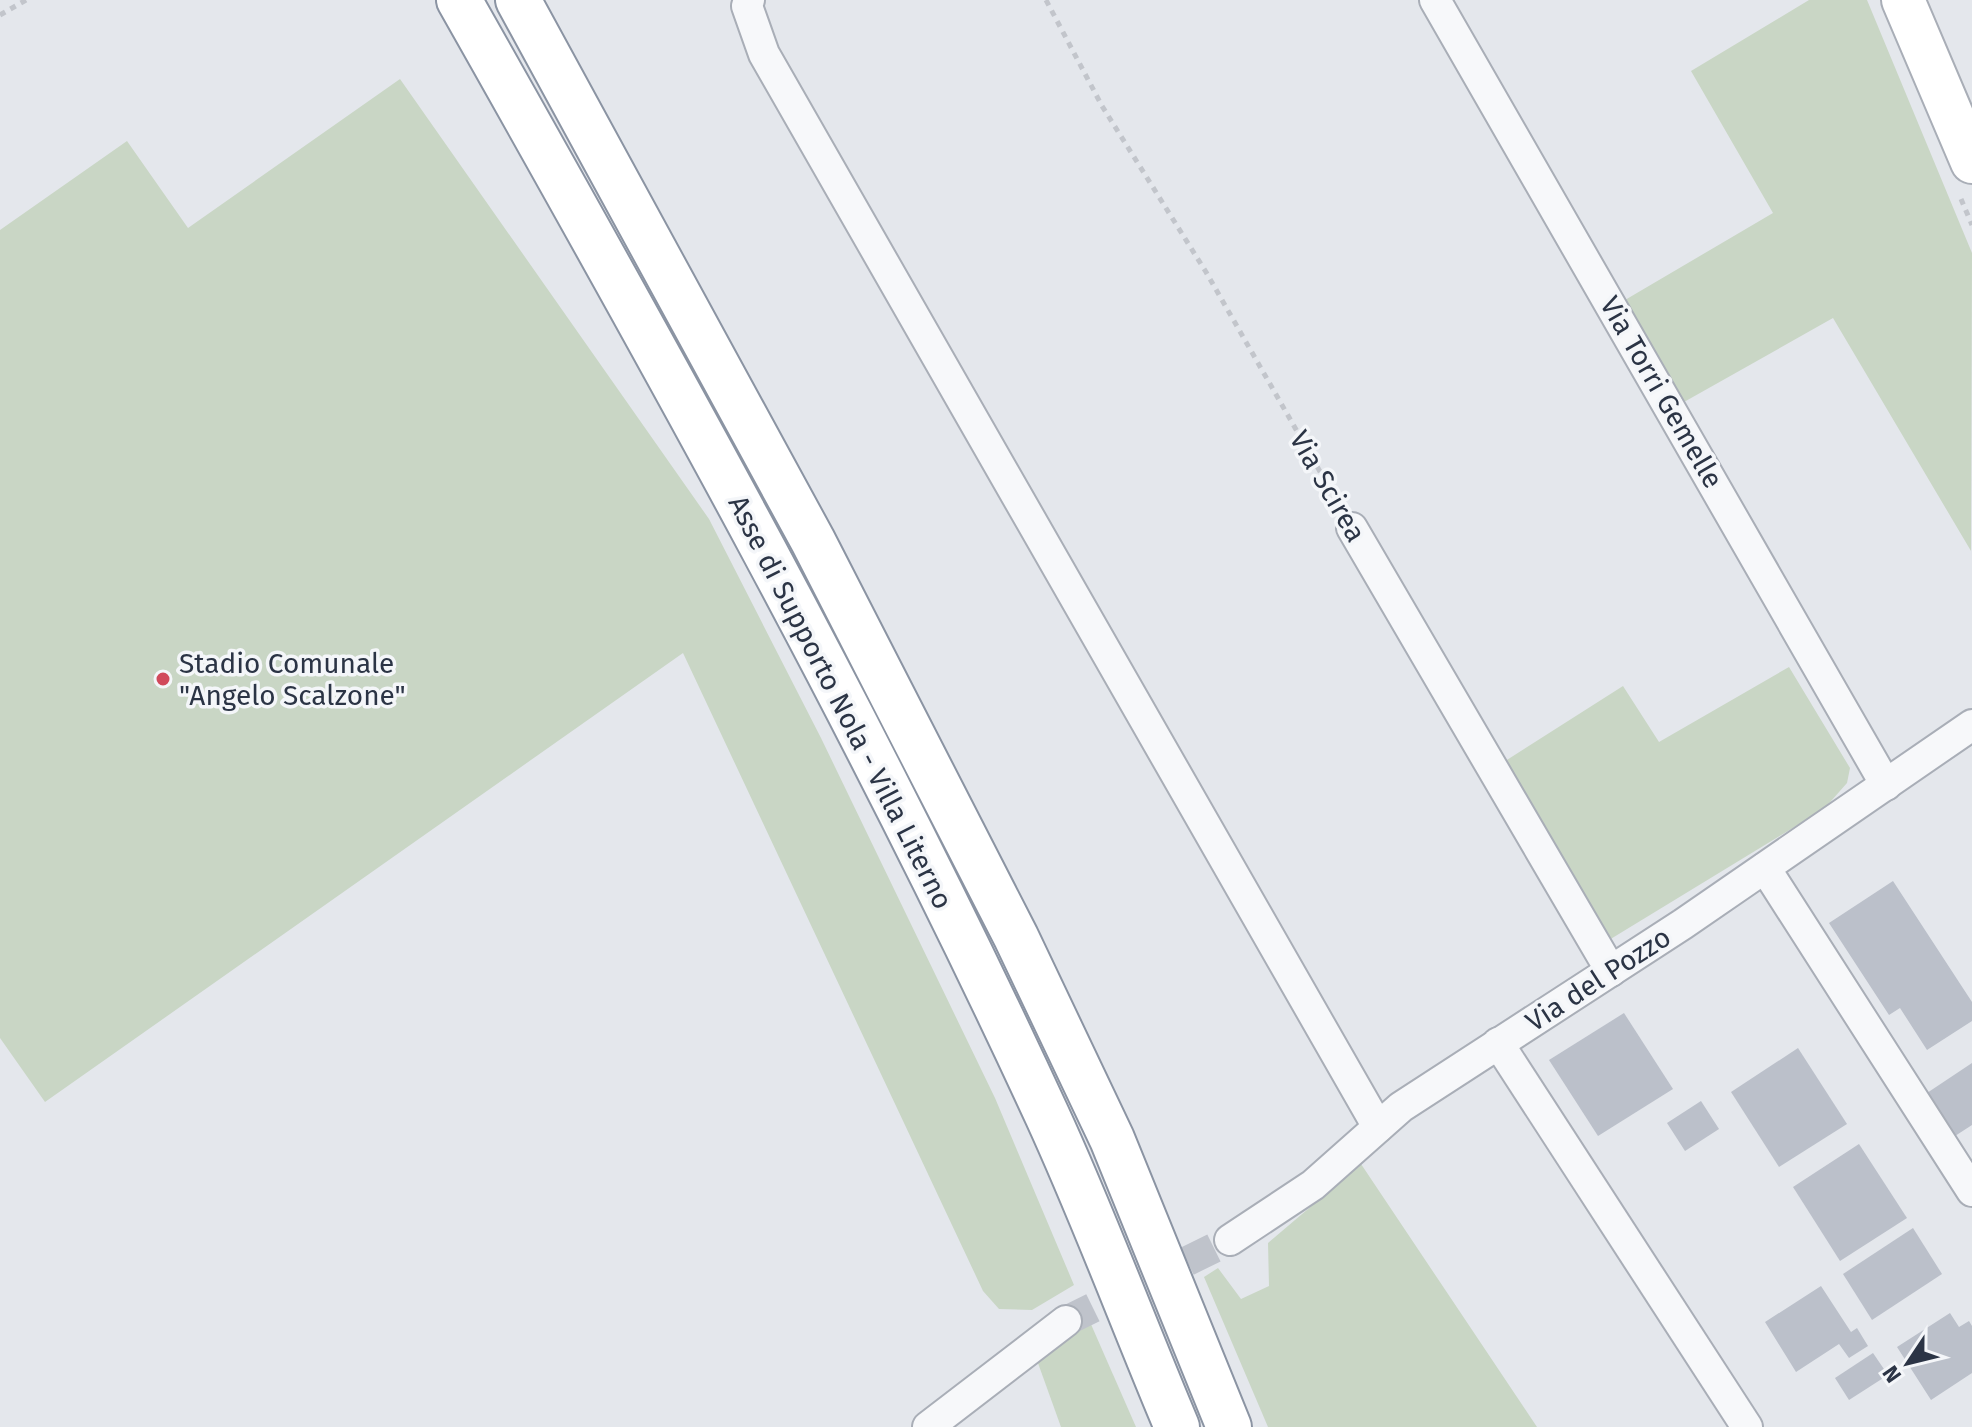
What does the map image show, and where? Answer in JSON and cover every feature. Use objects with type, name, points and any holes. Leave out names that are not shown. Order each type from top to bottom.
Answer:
[{"type":"highway","name":"Asse di Supporto Nola - Villa Literno","points":[[459,0],[773,565],[969,949],[1049,1120],[1177,1427]]},
{"type":"highway","name":"Asse di Supporto Nola - Villa Literno","points":[[518,0],[813,541],[1016,937],[1112,1139],[1229,1427]]},
{"type":"main road","points":[[1903,0],[1972,162]]},
{"type":"street","points":[[749,0],[747,6],[764,54],[1378,1127]]},
{"type":"street","name":"Via Torri Gemelle","points":[[1435,0],[1886,785]]},
{"type":"street","name":"Via Scirea","points":[[1352,528],[1611,971]]},
{"type":"street","name":"Via del Pozzo","points":[[1230,1240],[1313,1185],[1401,1107],[1765,868],[1972,725]]},
{"type":"street","points":[[1765,868],[1972,1191]]},
{"type":"street","points":[[1498,1043],[1747,1427]]},
{"type":"street","points":[[928,1427],[1066,1321]]},
{"type":"path","points":[[0,15],[26,0]]},
{"type":"path","name":"Via Scirea","points":[[1046,0],[1102,106],[1206,272],[1352,528]]},
{"type":"green space","points":[[1809,0],[1867,0],[1972,253],[1971,551],[1833,318],[1684,402],[1625,300],[1773,213],[1691,71]]},
{"type":"green space","points":[[400,79],[709,519],[821,738],[995,1098],[1074,1285],[1032,1310],[999,1309],[983,1291],[683,653],[45,1102],[0,1038],[0,230],[127,141],[188,228]]},
{"type":"green space","points":[[1789,667],[1850,768],[1847,783],[1824,809],[1609,940],[1499,765],[1623,686],[1659,742]]},
{"type":"green space","points":[[1361,1164],[1537,1427],[1268,1427],[1204,1277],[1218,1268],[1241,1299],[1269,1286],[1268,1243]]},
{"type":"green space","points":[[1090,1322],[1136,1427],[1061,1427],[1034,1352]]},
{"type":"building","points":[[1893,881],[1972,1002],[1972,1021],[1927,1050],[1900,1008],[1889,1015],[1829,923]]},
{"type":"building","points":[[1624,1013],[1673,1089],[1598,1136],[1549,1060]]},
{"type":"building","points":[[1798,1048],[1847,1124],[1779,1167],[1731,1092]]},
{"type":"building","points":[[1972,1063],[1972,1125],[1955,1136],[1927,1093]]},
{"type":"building","points":[[1701,1101],[1719,1129],[1685,1151],[1667,1123]]},
{"type":"building","points":[[1859,1144],[1907,1218],[1840,1261],[1793,1187]]},
{"type":"building","points":[[1913,1228],[1942,1274],[1872,1320],[1843,1274]]},
{"type":"building","points":[[1821,1286],[1851,1332],[1857,1328],[1868,1346],[1849,1358],[1839,1344],[1796,1372],[1765,1322]]},
{"type":"building","points":[[1950,1313],[1959,1327],[1969,1321],[1972,1326],[1972,1373],[1931,1400],[1897,1347]]},
{"type":"building","points":[[1873,1353],[1888,1375],[1849,1400],[1835,1378]]},
{"type":"tunnel","points":[[1066,1321],[1230,1240]]},
{"type":"place","name":"Stadio Comunale \"Angelo Scalzone\"","points":[[163,679]]}]
